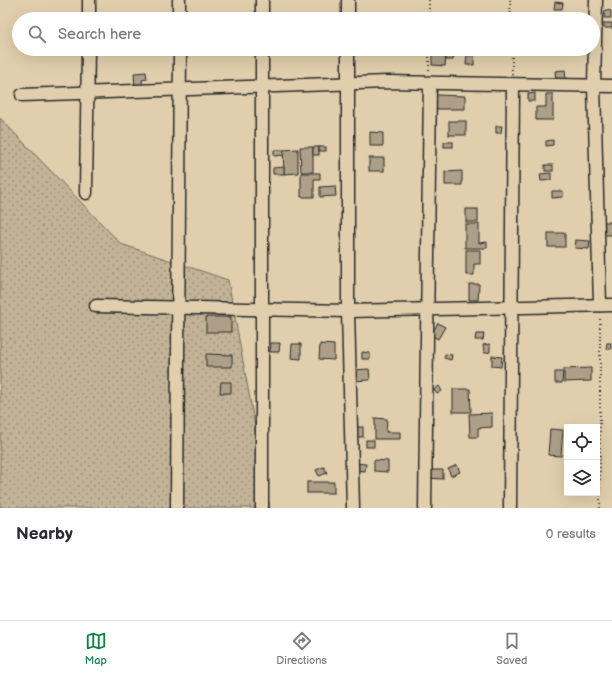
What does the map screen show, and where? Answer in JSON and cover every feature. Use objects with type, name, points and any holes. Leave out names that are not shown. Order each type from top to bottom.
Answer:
[{"type":"street","points":[[89,0],[89,12]]},
{"type":"street","points":[[179,0],[179,12]]},
{"type":"street","points":[[262,0],[262,12]]},
{"type":"street","points":[[348,0],[348,12]]},
{"type":"street","points":[[596,0],[596,12]]},
{"type":"street","points":[[86,193],[86,92],[88,56]]},
{"type":"street","points":[[177,508],[177,308],[180,56]]},
{"type":"street","points":[[262,56],[262,508]]},
{"type":"street","points":[[348,56],[348,311],[353,508]]},
{"type":"street","points":[[96,306],[348,311],[606,305],[594,86],[595,56]]},
{"type":"street","points":[[22,95],[347,84],[430,83],[612,86]]},
{"type":"street","points":[[425,508],[430,83]]},
{"type":"street","points":[[510,508],[513,85]]},
{"type":"path","points":[[429,0],[429,12]]},
{"type":"path","points":[[510,0],[511,12]]},
{"type":"path","points":[[429,56],[430,83]]},
{"type":"path","points":[[512,56],[513,85]]},
{"type":"path","points":[[600,508],[606,305]]},
{"type":"shaded area","points":[[0,118],[121,244],[228,280],[270,508],[0,508]]},
{"type":"building","points":[[555,2],[563,3],[562,9],[554,9]]},
{"type":"building","points":[[605,10],[611,11],[611,18],[604,18]]},
{"type":"building","points":[[604,23],[612,23],[612,28],[604,28]]},
{"type":"building","points":[[432,56],[446,56],[445,66],[432,65]]},
{"type":"building","points":[[446,56],[454,56],[453,60],[446,60]]},
{"type":"building","points":[[467,56],[474,56],[474,65],[466,65]]},
{"type":"building","points":[[565,70],[566,80],[556,81],[555,71]]},
{"type":"building","points":[[146,72],[147,79],[142,80],[143,88],[135,88],[134,73]]},
{"type":"building","points":[[535,93],[535,101],[528,101],[528,94]]},
{"type":"building","points":[[546,94],[553,94],[553,120],[536,120],[536,107],[546,107]]},
{"type":"building","points":[[434,95],[465,96],[465,109],[434,109]]},
{"type":"building","points":[[449,121],[466,121],[466,135],[449,135]]},
{"type":"building","points":[[496,126],[502,126],[501,133],[496,133]]},
{"type":"building","points":[[370,132],[383,133],[383,146],[370,146]]},
{"type":"building","points":[[553,140],[553,145],[546,146],[546,141]]},
{"type":"building","points":[[444,142],[453,142],[453,147],[444,147]]},
{"type":"building","points":[[300,147],[313,147],[313,172],[301,172]]},
{"type":"building","points":[[313,147],[319,147],[319,155],[313,155]]},
{"type":"building","points":[[319,147],[326,147],[326,151],[319,151]]},
{"type":"building","points":[[298,149],[298,173],[284,174],[283,150]]},
{"type":"building","points":[[274,150],[283,150],[284,155],[274,156]]},
{"type":"building","points":[[369,158],[384,158],[384,171],[369,171]]},
{"type":"building","points":[[545,165],[553,165],[553,171],[545,171]]},
{"type":"building","points":[[284,167],[284,174],[273,174],[273,168]]},
{"type":"building","points":[[462,171],[462,185],[445,185],[445,172]]},
{"type":"building","points":[[301,173],[320,173],[320,179],[314,179],[314,197],[301,197]]},
{"type":"building","points":[[551,173],[551,180],[541,181],[540,174]]},
{"type":"building","points":[[335,186],[336,196],[320,197],[320,187]]},
{"type":"building","points":[[552,191],[563,191],[563,197],[552,198]]},
{"type":"building","points":[[466,209],[478,209],[478,222],[466,222]]},
{"type":"building","points":[[603,222],[612,222],[612,235],[604,235]]},
{"type":"building","points":[[465,224],[479,224],[479,243],[487,242],[487,248],[465,248]]},
{"type":"building","points":[[548,233],[565,233],[565,247],[548,247]]},
{"type":"building","points":[[576,240],[590,241],[589,249],[575,248]]},
{"type":"building","points":[[466,250],[480,250],[480,264],[474,264],[474,275],[466,275]]},
{"type":"building","points":[[469,284],[479,284],[478,300],[469,300]]},
{"type":"building","points":[[206,317],[231,317],[231,332],[206,332]]},
{"type":"building","points":[[438,323],[445,327],[438,339],[431,335]]},
{"type":"building","points":[[476,334],[484,334],[483,340],[475,340]]},
{"type":"building","points":[[271,343],[280,343],[279,352],[270,352]]},
{"type":"building","points":[[607,343],[611,343],[611,349],[606,349]]},
{"type":"building","points":[[292,344],[301,344],[301,359],[291,358]]},
{"type":"building","points":[[320,344],[334,345],[334,360],[319,359]]},
{"type":"building","points":[[490,344],[490,352],[484,353],[483,345]]},
{"type":"building","points":[[362,352],[370,353],[370,359],[362,359]]},
{"type":"building","points":[[206,354],[232,355],[232,367],[206,367]]},
{"type":"building","points":[[445,354],[452,355],[451,360],[444,358]]},
{"type":"building","points":[[492,356],[502,357],[501,367],[492,366]]},
{"type":"building","points":[[591,368],[591,381],[564,382],[564,369]]},
{"type":"building","points":[[369,369],[370,380],[352,381],[352,370]]},
{"type":"building","points":[[555,372],[563,372],[562,383],[555,383]]},
{"type":"building","points":[[221,382],[231,382],[231,393],[220,393]]},
{"type":"building","points":[[439,386],[442,391],[437,394],[434,390]]},
{"type":"building","points":[[453,389],[470,389],[471,412],[453,412]]},
{"type":"building","points":[[492,413],[492,427],[478,428],[478,437],[470,437],[469,414]]},
{"type":"building","points":[[375,418],[387,419],[386,432],[400,432],[400,439],[375,439]]},
{"type":"building","points":[[352,427],[363,427],[363,437],[352,437]]},
{"type":"building","points":[[550,429],[563,430],[561,456],[548,455]]},
{"type":"building","points":[[366,440],[374,440],[374,447],[366,447]]},
{"type":"building","points":[[374,460],[388,461],[388,472],[374,471]]},
{"type":"building","points":[[354,463],[366,464],[365,471],[354,470]]},
{"type":"building","points":[[457,465],[460,472],[451,476],[448,469]]},
{"type":"building","points":[[324,467],[327,473],[319,476],[316,470]]},
{"type":"building","points":[[427,470],[443,470],[443,479],[426,478]]},
{"type":"building","points":[[307,482],[334,482],[334,493],[307,493]]}]
